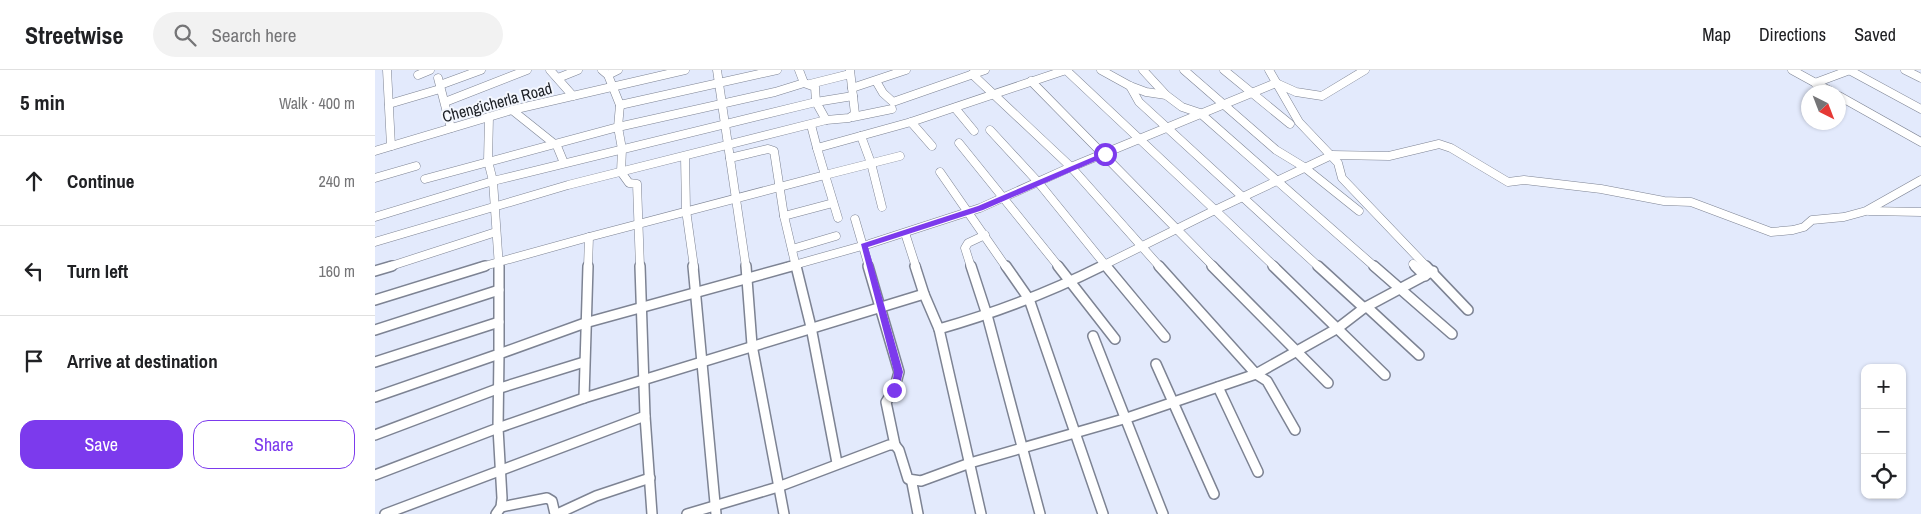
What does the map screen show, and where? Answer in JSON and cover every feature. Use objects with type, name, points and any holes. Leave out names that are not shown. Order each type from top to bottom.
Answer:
[{"type":"street","points":[[387,70],[391,146]]},
{"type":"street","points":[[418,75],[431,70]]},
{"type":"street","points":[[389,104],[481,70]]},
{"type":"street","points":[[445,102],[527,70]]},
{"type":"street","points":[[550,70],[573,96]]},
{"type":"street","points":[[558,78],[578,70]]},
{"type":"street","points":[[618,70],[605,72],[620,105],[618,127],[622,149],[621,172],[629,183],[637,184],[645,416],[652,514]]},
{"type":"street","name":"Chengicherla Road","points":[[375,151],[512,110],[685,70]]},
{"type":"street","points":[[717,70],[723,103],[734,198],[748,278],[752,345],[785,514]]},
{"type":"street","points":[[620,105],[777,70]]},
{"type":"street","points":[[799,70],[807,83],[817,90],[816,102],[826,120]]},
{"type":"street","points":[[375,217],[493,181],[816,102],[852,92],[907,70]]},
{"type":"street","points":[[876,81],[883,93],[893,102],[985,70]]},
{"type":"street","points":[[817,148],[911,122],[1065,70],[1338,328],[1385,375]]},
{"type":"street","points":[[1101,70],[1130,86],[1147,92],[1166,95]]},
{"type":"street","points":[[1143,70],[1166,95],[1182,106],[1200,113],[1452,334]]},
{"type":"street","points":[[1184,70],[1276,150],[1304,167],[1359,211]]},
{"type":"street","points":[[1224,70],[1289,121],[1290,124]]},
{"type":"street","points":[[1269,70],[1299,122],[1332,155],[1348,184],[1429,273],[1468,310]]},
{"type":"street","points":[[375,397],[585,322],[864,246],[969,212],[1071,167],[1276,83],[1296,92],[1322,96],[1365,70]]},
{"type":"street","points":[[1792,70],[1819,85]]},
{"type":"street","points":[[1829,70],[1837,74]]},
{"type":"street","points":[[1815,83],[1850,70],[1921,109]]},
{"type":"street","points":[[1905,70],[1921,78]]},
{"type":"street","points":[[425,179],[551,143],[850,72],[855,114],[853,116]]},
{"type":"street","points":[[972,74],[1071,167],[1256,374],[1267,381],[1295,430]]},
{"type":"street","points":[[1031,81],[1105,154],[1328,384]]},
{"type":"street","points":[[440,84],[451,128]]},
{"type":"street","points":[[1130,86],[1135,97],[1168,128],[1419,355]]},
{"type":"street","points":[[1846,100],[1921,142]]},
{"type":"street","points":[[955,108],[974,132]]},
{"type":"street","points":[[375,242],[496,206],[621,172],[826,120],[892,109]]},
{"type":"street","points":[[512,110],[557,146],[564,163]]},
{"type":"street","points":[[489,117],[488,161],[496,206],[499,261],[497,389],[500,471],[499,510],[547,498],[552,502],[556,514],[596,496],[650,478]]},
{"type":"street","points":[[911,122],[931,146]]},
{"type":"street","points":[[811,125],[838,218]]},
{"type":"street","points":[[990,130],[1038,182],[1165,336]]},
{"type":"street","points":[[861,136],[871,163],[882,207]]},
{"type":"street","points":[[959,143],[1005,197],[1115,339]]},
{"type":"street","points":[[939,329],[987,315],[1071,281],[1275,180],[1332,155],[1389,156],[1439,144],[1461,154],[1508,182],[1524,180],[1601,189],[1664,202],[1691,202],[1711,208],[1732,219],[1771,232],[1782,232],[1807,226],[1812,220],[1844,217],[1866,211],[1921,180]]},
{"type":"street","points":[[730,158],[772,150],[784,216],[811,327],[837,463]]},
{"type":"street","points":[[375,300],[499,261],[686,210],[900,156]]},
{"type":"street","points":[[685,157],[686,210],[697,292],[716,510]]},
{"type":"street","points":[[375,178],[416,166]]},
{"type":"street","points":[[940,172],[1029,299],[1103,514]]},
{"type":"street","points":[[784,216],[833,203]]},
{"type":"street","points":[[1866,211],[1921,212]]},
{"type":"street","points":[[855,219],[882,307],[899,372],[894,390],[886,402],[895,445],[899,450],[905,476],[912,483],[918,514]]},
{"type":"street","points":[[375,271],[496,232]]},
{"type":"street","points":[[905,233],[924,294],[939,329],[981,514]]},
{"type":"street","points":[[985,234],[965,245],[987,315],[1040,514]]},
{"type":"street","points":[[792,249],[836,236]]},
{"type":"street","points":[[585,398],[585,322],[589,237]]},
{"type":"street","points":[[1413,264],[1429,273]]},
{"type":"street","points":[[912,483],[970,463],[1127,418],[1256,374],[1338,328],[1365,308],[1429,273]]},
{"type":"street","points":[[375,330],[499,290]]},
{"type":"street","points":[[375,475],[463,443],[498,428],[644,378],[924,294]]},
{"type":"street","points":[[375,362],[499,322]]},
{"type":"street","points":[[1093,336],[1127,418],[1163,514]]},
{"type":"street","points":[[375,435],[497,389],[585,362]]},
{"type":"street","points":[[1156,364],[1214,494]]},
{"type":"street","points":[[1218,387],[1259,472]]},
{"type":"street","points":[[385,514],[645,416]]},
{"type":"street","points":[[687,514],[716,510],[837,463],[895,445]]},
{"type":"route","points":[[894,390],[899,372],[864,246],[980,208],[1071,167],[1105,154]]}]
